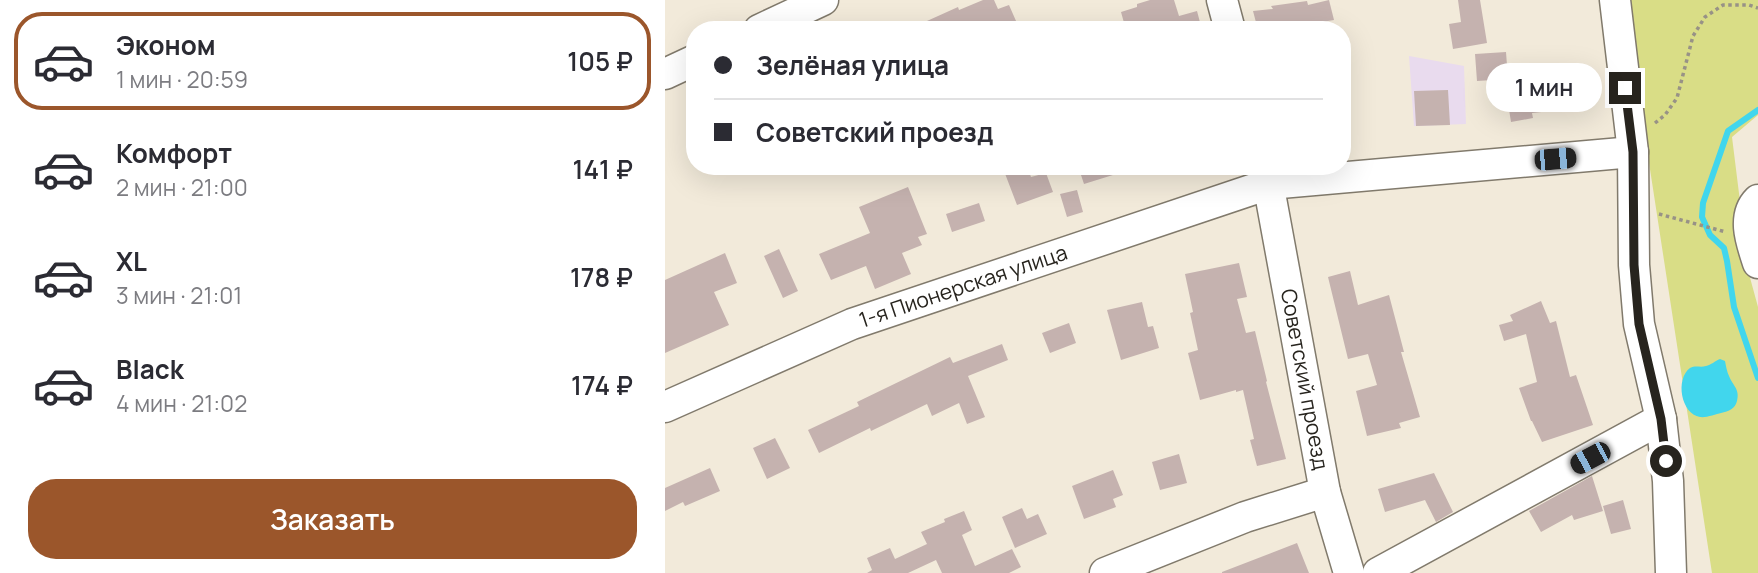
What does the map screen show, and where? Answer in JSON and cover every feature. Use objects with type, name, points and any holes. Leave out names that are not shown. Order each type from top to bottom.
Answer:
[{"type":"street","points":[[778,21],[823,0]]},
{"type":"street","points":[[1222,0],[1228,21]]},
{"type":"street","points":[[1615,0],[1632,147],[1634,265],[1639,324],[1661,419],[1668,481],[1671,573]]},
{"type":"street","points":[[665,74],[686,64]]},
{"type":"street","points":[[1351,169],[1632,147]]},
{"type":"street","name":"1-я Пионерская улица","points":[[665,407],[852,324],[1267,175]]},
{"type":"street","name":"Советский проезд","points":[[1267,175],[1325,492],[1349,573]]},
{"type":"street","points":[[1758,200],[1749,215],[1752,243],[1758,263]]},
{"type":"street","points":[[1378,573],[1661,419]]},
{"type":"street","points":[[1105,573],[1245,517],[1325,492]]},
{"type":"path","points":[[1632,147],[1665,115],[1677,98],[1693,36],[1705,17],[1723,5],[1749,5],[1758,8]]},
{"type":"path","points":[[1633,207],[1722,230]]},
{"type":"shaded area","points":[[1409,56],[1464,66],[1466,124],[1414,126]]},
{"type":"green space","points":[[1618,0],[1758,0],[1758,115],[1732,137],[1749,274],[1758,307],[1758,573],[1712,573],[1636,78]]},
{"type":"water","points":[[1720,359],[1725,361],[1728,374],[1737,390],[1736,404],[1729,410],[1700,417],[1688,410],[1682,396],[1685,373],[1690,368],[1702,367]]},
{"type":"building","points":[[983,0],[994,0],[998,9],[1009,5],[1016,21],[927,21],[958,7],[959,10]]},
{"type":"building","points":[[1150,0],[1174,0],[1179,16],[1197,11],[1200,21],[1124,21],[1121,12],[1137,7],[1137,4]]},
{"type":"building","points":[[1329,0],[1334,20],[1256,21],[1253,11],[1307,1],[1308,5]]},
{"type":"building","points":[[1458,0],[1480,0],[1487,43],[1453,49],[1449,24],[1461,22]]},
{"type":"building","points":[[1506,52],[1508,79],[1477,81],[1475,54]]},
{"type":"building","points":[[1527,81],[1529,90],[1586,84],[1588,107],[1532,113],[1533,118],[1511,122],[1505,85]]},
{"type":"building","points":[[1448,90],[1450,125],[1416,126],[1414,91]]},
{"type":"building","points":[[1006,175],[1047,175],[1053,192],[1017,205]]},
{"type":"building","points":[[1081,175],[1113,175],[1084,184]]},
{"type":"building","points":[[908,187],[927,234],[918,237],[922,245],[902,253],[911,274],[875,289],[866,266],[831,280],[819,254],[870,233],[859,207]]},
{"type":"building","points":[[1077,190],[1083,212],[1067,217],[1060,194]]},
{"type":"building","points":[[979,203],[985,221],[952,232],[946,214]]},
{"type":"building","points":[[779,249],[798,291],[783,298],[764,256]]},
{"type":"building","points":[[725,253],[737,283],[714,292],[729,325],[665,353],[665,280]]},
{"type":"building","points":[[1239,263],[1247,297],[1237,299],[1246,333],[1255,331],[1286,459],[1257,466],[1250,440],[1254,439],[1243,390],[1200,400],[1188,353],[1198,350],[1185,274]]},
{"type":"building","points":[[1350,271],[1358,305],[1389,295],[1404,352],[1401,352],[1420,417],[1399,423],[1401,428],[1367,436],[1356,391],[1377,385],[1368,354],[1348,359],[1328,277]]},
{"type":"building","points":[[1541,301],[1550,323],[1556,321],[1570,377],[1576,375],[1593,425],[1542,442],[1519,388],[1537,382],[1526,334],[1504,341],[1499,325],[1513,321],[1510,315]]},
{"type":"building","points":[[1142,302],[1148,327],[1153,326],[1159,348],[1121,360],[1107,310]]},
{"type":"building","points":[[1069,323],[1076,343],[1050,353],[1042,333]]},
{"type":"building","points":[[1002,344],[1008,360],[968,376],[985,417],[967,424],[959,403],[932,416],[927,404],[819,453],[808,430],[859,406],[857,402],[950,357],[953,363]]},
{"type":"building","points":[[775,438],[790,468],[767,479],[753,448]]},
{"type":"building","points":[[1179,454],[1187,483],[1160,490],[1152,462]]},
{"type":"building","points":[[710,468],[720,491],[685,506],[683,502],[665,511],[665,488]]},
{"type":"building","points":[[1113,470],[1123,495],[1113,499],[1116,507],[1084,519],[1072,486]]},
{"type":"building","points":[[1434,473],[1453,512],[1436,522],[1425,500],[1385,512],[1378,489]]},
{"type":"building","points":[[1592,476],[1603,511],[1574,520],[1572,515],[1541,532],[1529,511]]},
{"type":"building","points":[[1623,500],[1631,529],[1611,534],[1603,506]]},
{"type":"building","points":[[1022,508],[1027,519],[1038,514],[1047,534],[1015,548],[1002,517]]},
{"type":"building","points":[[964,511],[972,530],[962,535],[975,566],[1012,549],[1021,567],[1009,573],[942,573],[936,560],[908,573],[867,573],[872,570],[867,558],[890,548],[895,559],[927,544],[921,532]]},
{"type":"building","points":[[1297,543],[1309,573],[1222,573],[1222,572]]},
{"type":"waterway","points":[[1758,110],[1728,131],[1703,203],[1702,217],[1710,235],[1724,248],[1734,307],[1758,378]]},
{"type":"route","points":[[1625,88],[1633,152],[1634,265],[1639,324],[1661,419],[1666,461]]}]
